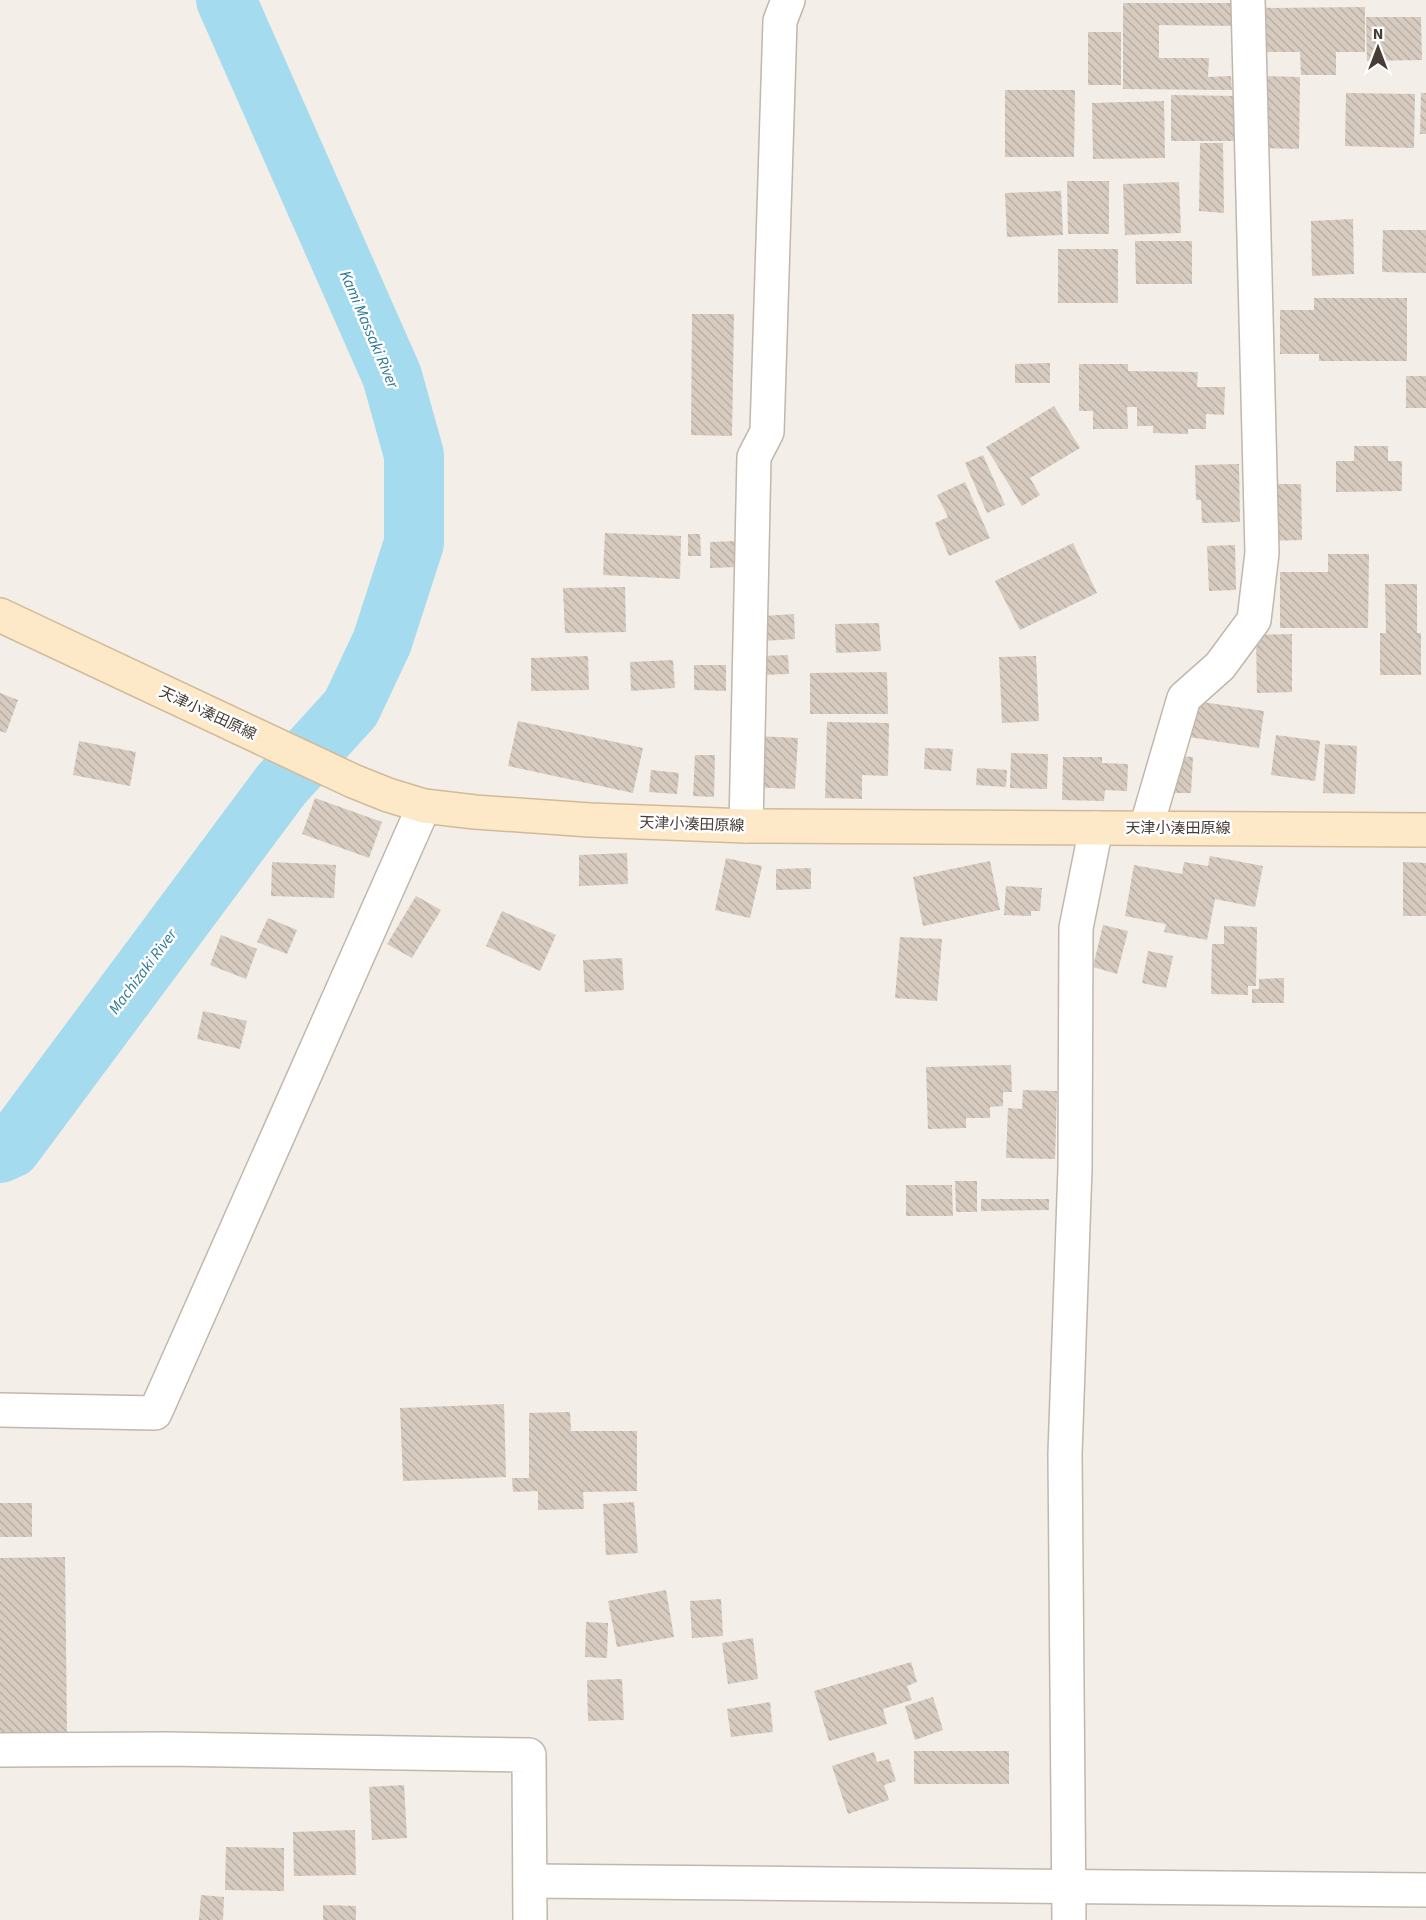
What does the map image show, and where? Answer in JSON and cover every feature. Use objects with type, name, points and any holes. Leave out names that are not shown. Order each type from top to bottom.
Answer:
[{"type":"main road","name":"天津小湊田原線","points":[[0,615],[353,781],[424,806],[590,820],[747,826],[1426,830]]},
{"type":"street","points":[[747,826],[754,457],[767,432],[780,21],[788,0]]},
{"type":"street","points":[[1146,828],[1184,698],[1220,666],[1254,620],[1262,553],[1248,0]]},
{"type":"street","points":[[0,1410],[155,1413],[424,806]]},
{"type":"street","points":[[1069,1920],[1065,1454],[1074,1168],[1076,928],[1096,828]]},
{"type":"street","points":[[0,1750],[167,1749],[529,1755],[530,1920]]},
{"type":"street","points":[[531,1881],[1426,1890]]},
{"type":"building","points":[[1123,3],[1233,3],[1233,26],[1159,25],[1159,58],[1209,58],[1208,77],[1231,76],[1232,90],[1123,89]]},
{"type":"building","points":[[1365,7],[1365,52],[1336,52],[1336,75],[1301,75],[1300,52],[1258,52],[1258,8]]},
{"type":"building","points":[[1366,17],[1421,17],[1422,60],[1367,61]]},
{"type":"building","points":[[1088,32],[1121,32],[1121,85],[1088,85]]},
{"type":"building","points":[[1258,76],[1300,77],[1299,149],[1257,148]]},
{"type":"building","points":[[1005,90],[1075,90],[1074,157],[1005,157]]},
{"type":"building","points":[[1346,93],[1415,94],[1414,148],[1345,146]]},
{"type":"building","points":[[1421,93],[1426,93],[1426,134],[1420,134]]},
{"type":"building","points":[[1171,95],[1236,96],[1235,141],[1171,141]]},
{"type":"building","points":[[1164,101],[1165,158],[1093,159],[1092,103]]},
{"type":"building","points":[[1200,143],[1223,143],[1224,213],[1199,211]]},
{"type":"building","points":[[1067,181],[1109,181],[1109,234],[1068,234]]},
{"type":"building","points":[[1179,182],[1181,233],[1125,235],[1123,184]]},
{"type":"building","points":[[1061,191],[1063,235],[1007,237],[1005,193]]},
{"type":"building","points":[[1353,219],[1354,274],[1312,276],[1311,221]]},
{"type":"building","points":[[1383,230],[1426,230],[1426,273],[1382,272]]},
{"type":"building","points":[[1135,241],[1192,241],[1192,284],[1136,284]]},
{"type":"building","points":[[1058,249],[1118,249],[1118,303],[1058,303]]},
{"type":"building","points":[[1314,298],[1407,298],[1407,361],[1319,361],[1319,354],[1280,354],[1280,310],[1314,310]]},
{"type":"building","points":[[692,314],[734,314],[732,436],[691,435]]},
{"type":"building","points":[[1050,363],[1050,383],[1015,383],[1015,364]]},
{"type":"building","points":[[1079,364],[1128,364],[1128,371],[1198,372],[1197,387],[1225,387],[1224,415],[1206,414],[1206,429],[1188,429],[1188,434],[1153,433],[1153,426],[1137,426],[1137,407],[1127,407],[1128,429],[1093,429],[1093,411],[1079,411]]},
{"type":"building","points":[[1406,376],[1426,376],[1426,408],[1406,408]]},
{"type":"building","points":[[1054,406],[1080,448],[1030,478],[1040,495],[1022,506],[986,447]]},
{"type":"building","points":[[1354,446],[1388,446],[1388,461],[1402,461],[1402,491],[1336,492],[1336,461],[1354,461]]},
{"type":"building","points":[[983,455],[1005,505],[987,513],[965,463]]},
{"type":"building","points":[[1239,464],[1240,522],[1202,523],[1201,500],[1196,500],[1195,465]]},
{"type":"building","points":[[965,482],[990,538],[949,556],[935,523],[948,517],[937,495]]},
{"type":"building","points":[[1268,484],[1301,484],[1302,540],[1269,541]]},
{"type":"building","points":[[605,533],[681,536],[680,579],[603,575]]},
{"type":"building","points":[[688,534],[700,534],[701,556],[688,556]]},
{"type":"building","points":[[737,541],[737,567],[710,568],[710,542]]},
{"type":"building","points":[[1073,543],[1097,593],[1020,630],[995,581]]},
{"type":"building","points":[[1235,545],[1236,590],[1209,591],[1207,546]]},
{"type":"building","points":[[1328,554],[1369,554],[1368,628],[1280,628],[1280,572],[1328,572]]},
{"type":"building","points":[[1385,584],[1417,584],[1417,633],[1421,633],[1421,675],[1380,675],[1380,633],[1386,633]]},
{"type":"building","points":[[625,587],[626,632],[565,633],[563,588]]},
{"type":"building","points":[[794,614],[795,639],[764,641],[763,616]]},
{"type":"building","points":[[879,623],[881,651],[836,653],[835,624]]},
{"type":"building","points":[[1292,634],[1292,692],[1257,693],[1256,635]]},
{"type":"building","points":[[788,655],[789,674],[762,675],[761,656]]},
{"type":"building","points":[[588,656],[589,690],[531,691],[531,658]]},
{"type":"building","points":[[1036,656],[1039,721],[1002,723],[999,657]]},
{"type":"building","points":[[673,660],[675,688],[631,691],[630,662]]},
{"type":"building","points":[[694,665],[726,665],[726,691],[694,690]]},
{"type":"building","points":[[887,672],[888,714],[810,714],[810,673]]},
{"type":"building","points":[[0,693],[18,700],[6,733],[0,731]]},
{"type":"building","points":[[1195,701],[1264,711],[1259,748],[1189,737]]},
{"type":"building","points":[[518,721],[643,748],[633,793],[508,766]]},
{"type":"building","points":[[827,722],[889,723],[888,776],[862,775],[862,799],[825,798]]},
{"type":"building","points":[[1276,735],[1320,741],[1315,781],[1271,775]]},
{"type":"building","points":[[757,736],[798,738],[795,789],[754,787]]},
{"type":"building","points":[[79,741],[136,752],[130,786],[73,775]]},
{"type":"building","points":[[1325,744],[1357,746],[1355,794],[1323,793]]},
{"type":"building","points":[[925,748],[953,749],[951,771],[924,769]]},
{"type":"building","points":[[1011,753],[1048,754],[1047,789],[1010,788]]},
{"type":"building","points":[[695,755],[715,755],[714,797],[693,796]]},
{"type":"building","points":[[1169,756],[1193,757],[1191,793],[1167,793]]},
{"type":"building","points":[[1063,757],[1102,757],[1102,763],[1128,764],[1127,791],[1105,790],[1104,801],[1062,800]]},
{"type":"building","points":[[977,768],[1007,770],[1006,787],[976,785]]},
{"type":"building","points":[[651,770],[679,773],[677,794],[649,792]]},
{"type":"building","points":[[315,798],[382,822],[369,858],[302,834]]},
{"type":"building","points":[[627,853],[628,884],[579,886],[579,855]]},
{"type":"building","points":[[1210,856],[1263,866],[1255,907],[1215,899],[1207,940],[1164,932],[1166,924],[1125,916],[1134,865],[1182,874],[1184,862],[1208,866]]},
{"type":"building","points":[[726,858],[762,866],[750,918],[715,910]]},
{"type":"building","points":[[990,861],[1000,910],[923,926],[913,877]]},
{"type":"building","points":[[272,862],[336,865],[334,898],[271,896]]},
{"type":"building","points":[[1403,862],[1426,863],[1426,916],[1403,916]]},
{"type":"building","points":[[811,868],[811,889],[776,890],[776,869]]},
{"type":"building","points":[[1006,886],[1042,888],[1040,911],[1031,911],[1031,916],[1004,915]]},
{"type":"building","points":[[416,896],[441,910],[412,958],[387,944]]},
{"type":"building","points":[[502,911],[556,935],[540,971],[486,946]]},
{"type":"building","points":[[268,918],[297,930],[287,954],[257,942]]},
{"type":"building","points":[[1103,925],[1128,931],[1117,974],[1093,967]]},
{"type":"building","points":[[1224,926],[1257,927],[1256,986],[1248,986],[1248,995],[1211,994],[1212,944],[1224,944]]},
{"type":"building","points":[[221,935],[257,949],[246,979],[210,965]]},
{"type":"building","points":[[900,937],[942,939],[937,1001],[895,998]]},
{"type":"building","points":[[1148,951],[1173,956],[1166,988],[1142,983]]},
{"type":"building","points":[[622,958],[624,990],[585,992],[583,960]]},
{"type":"building","points":[[1284,978],[1284,1003],[1252,1003],[1252,989],[1259,989],[1259,979]]},
{"type":"building","points":[[203,1011],[247,1021],[240,1049],[197,1039]]},
{"type":"building","points":[[1011,1065],[1012,1092],[1003,1092],[1003,1106],[990,1107],[990,1118],[966,1118],[966,1128],[928,1129],[926,1067]]},
{"type":"building","points":[[1023,1090],[1057,1091],[1055,1159],[1006,1158],[1008,1108],[1022,1109]]},
{"type":"building","points":[[955,1181],[977,1181],[977,1212],[956,1212]]},
{"type":"building","points":[[906,1185],[952,1185],[953,1216],[906,1216]]},
{"type":"building","points":[[981,1199],[1049,1199],[1049,1210],[981,1211]]},
{"type":"building","points":[[504,1404],[506,1477],[403,1481],[400,1408]]},
{"type":"building","points":[[570,1412],[571,1431],[637,1431],[637,1491],[583,1492],[584,1509],[538,1510],[538,1491],[513,1492],[512,1478],[529,1478],[529,1413]]},
{"type":"building","points":[[634,1502],[638,1553],[606,1555],[603,1504]]},
{"type":"building","points":[[0,1503],[32,1503],[32,1537],[0,1537]]},
{"type":"building","points":[[65,1557],[67,1734],[0,1735],[0,1558]]},
{"type":"building","points":[[666,1590],[674,1637],[617,1647],[608,1601]]},
{"type":"building","points":[[721,1599],[723,1636],[692,1638],[690,1601]]},
{"type":"building","points":[[586,1622],[608,1623],[607,1658],[585,1657]]},
{"type":"building","points":[[753,1638],[758,1679],[728,1684],[722,1643]]},
{"type":"building","points":[[911,1662],[917,1682],[907,1686],[912,1700],[883,1709],[887,1724],[829,1741],[814,1691]]},
{"type":"building","points":[[622,1679],[624,1720],[588,1721],[587,1680]]},
{"type":"building","points":[[933,1697],[943,1730],[915,1740],[905,1706]]},
{"type":"building","points":[[770,1702],[773,1732],[731,1737],[727,1709]]},
{"type":"building","points":[[914,1751],[1009,1751],[1009,1784],[914,1784]]},
{"type":"building","points":[[874,1752],[877,1762],[889,1759],[896,1781],[884,1785],[889,1800],[848,1814],[832,1766]]},
{"type":"building","points":[[404,1785],[407,1838],[372,1840],[369,1787]]},
{"type":"building","points":[[355,1830],[356,1875],[294,1876],[293,1832]]},
{"type":"building","points":[[226,1847],[284,1848],[284,1891],[225,1890]]},
{"type":"building","points":[[201,1895],[224,1897],[223,1920],[199,1920]]},
{"type":"building","points":[[323,1905],[356,1906],[356,1920],[323,1920]]},
{"type":"waterway","name":"Kami Massaki River","points":[[0,1153],[11,1148],[281,785],[351,708],[382,642],[414,543],[414,455],[392,376],[226,0]]},
{"type":"water label","name":"Machizaki River","points":[[142,971]]}]
